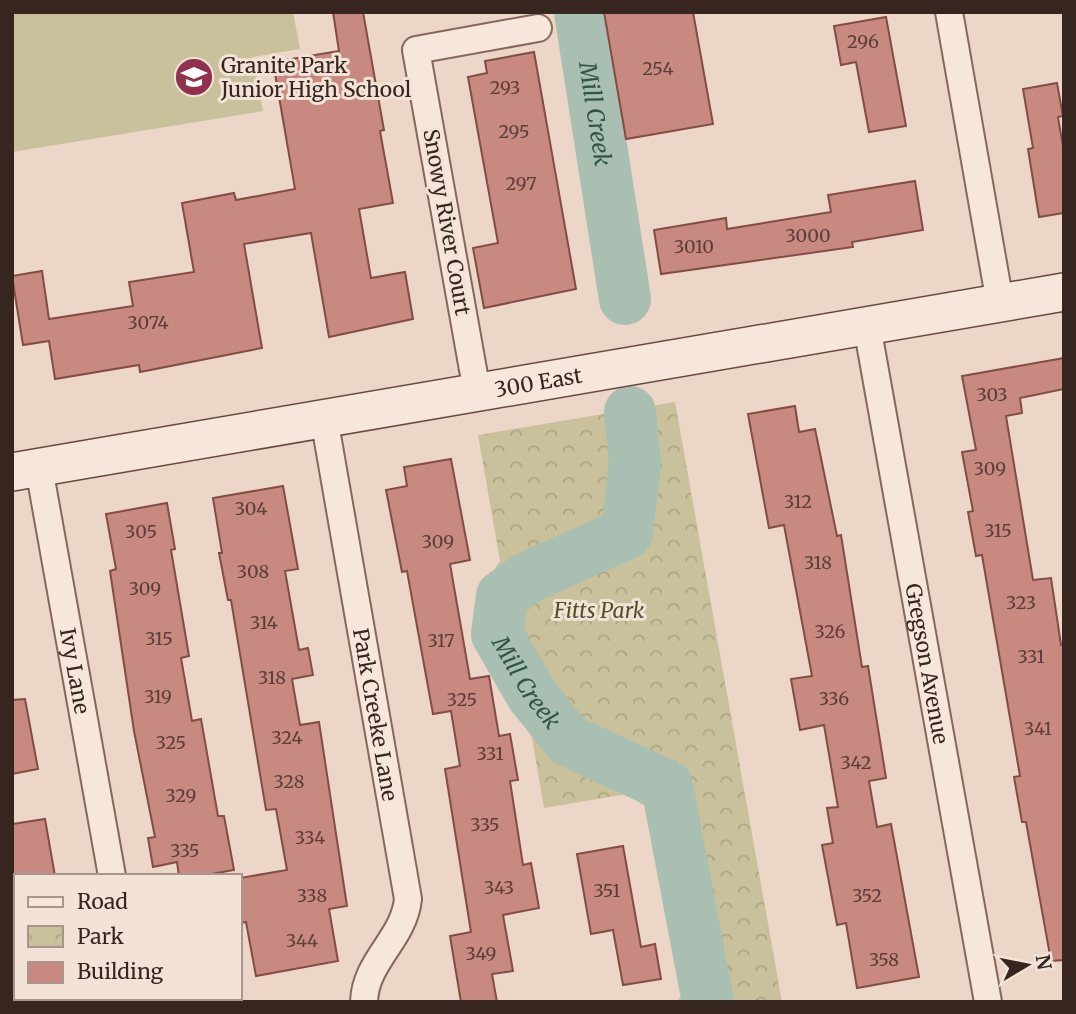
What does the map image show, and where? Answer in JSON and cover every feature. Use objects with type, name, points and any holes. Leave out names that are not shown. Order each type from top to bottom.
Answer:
[{"type":"street","points":[[949,12],[1000,303]]},
{"type":"street","name":"Snowy River Court","points":[[477,392],[416,50],[538,28]]},
{"type":"street","name":"300 East","points":[[25,470],[1064,292]]},
{"type":"street","name":"Gregson Avenue","points":[[867,326],[988,1002]]},
{"type":"street","name":"Park Creeke Lane","points":[[324,418],[408,899],[403,923],[368,976],[364,1002]]},
{"type":"street","name":"Ivy Lane","points":[[25,470],[112,874]]},
{"type":"green space","points":[[12,12],[293,12],[300,49],[253,57],[263,111],[12,152]]},
{"type":"green space","name":"Fitts Park","points":[[675,402],[782,1002],[677,1002],[684,992],[653,812],[627,794],[544,808],[527,709],[479,623],[483,587],[500,561],[478,435]]},
{"type":"building","points":[[333,12],[363,12],[384,130],[380,131],[393,203],[359,209],[371,278],[405,272],[413,319],[329,337],[311,233],[244,244],[262,348],[140,372],[139,365],[55,379],[49,341],[23,345],[12,276],[42,271],[49,319],[133,306],[129,282],[194,272],[182,203],[234,193],[236,200],[295,189],[273,62],[339,51]]},
{"type":"building","points":[[604,12],[693,12],[713,124],[626,139]]},
{"type":"building","points":[[886,17],[906,126],[869,132],[856,62],[841,65],[834,26]]},
{"type":"building","points":[[534,52],[576,289],[484,308],[473,248],[498,243],[468,77],[487,73],[485,61]]},
{"type":"building","points":[[1057,83],[1063,116],[1058,117],[1064,152],[1064,213],[1039,217],[1028,149],[1033,148],[1023,89]]},
{"type":"building","points":[[915,181],[923,230],[852,242],[853,247],[661,274],[654,230],[726,218],[727,229],[831,212],[828,195]]},
{"type":"building","points":[[1064,358],[1064,389],[1020,398],[1022,413],[1006,416],[1033,580],[1051,578],[1061,645],[1064,644],[1064,960],[1051,961],[1026,822],[1022,822],[1014,777],[1020,776],[982,555],[976,556],[968,512],[973,511],[962,452],[976,450],[962,376]]},
{"type":"building","points":[[795,406],[799,432],[815,429],[837,536],[841,535],[862,667],[868,666],[886,778],[869,781],[877,827],[891,824],[919,977],[857,988],[846,923],[837,925],[822,845],[833,843],[827,808],[838,807],[824,725],[800,730],[791,679],[812,676],[784,525],[769,528],[748,414]]},
{"type":"building","points":[[451,459],[470,560],[450,564],[470,679],[489,676],[499,736],[510,734],[518,780],[510,781],[523,865],[531,863],[539,908],[503,915],[513,971],[492,974],[497,1002],[461,1002],[450,936],[471,932],[445,769],[460,766],[451,711],[433,714],[407,571],[402,572],[386,490],[407,486],[404,467]]},
{"type":"building","points":[[283,486],[298,569],[285,571],[299,650],[308,648],[313,675],[292,679],[300,725],[319,722],[347,906],[329,909],[338,961],[256,976],[246,922],[242,923],[242,878],[287,870],[276,809],[266,810],[231,600],[228,600],[219,553],[222,553],[213,498]]},
{"type":"building","points":[[167,503],[175,549],[171,550],[189,656],[181,658],[192,721],[201,719],[218,816],[224,816],[234,870],[211,874],[179,874],[177,862],[153,867],[148,838],[155,837],[134,731],[110,571],[116,569],[106,514]]},
{"type":"building","points":[[25,699],[38,769],[12,774],[12,700]]},
{"type":"building","points":[[45,819],[55,874],[12,876],[12,824]]},
{"type":"building","points":[[623,846],[641,947],[655,944],[661,979],[623,985],[613,930],[591,934],[577,854]]},
{"type":"waterway","name":"Mill Creek","points":[[580,12],[625,299]]},
{"type":"waterway","name":"Mill Creek","points":[[630,412],[635,463],[627,533],[527,578],[502,596],[497,634],[532,695],[569,741],[667,786],[708,1002]]},
{"type":"place","name":"Granite Park Junior High School","points":[[194,77]]}]
